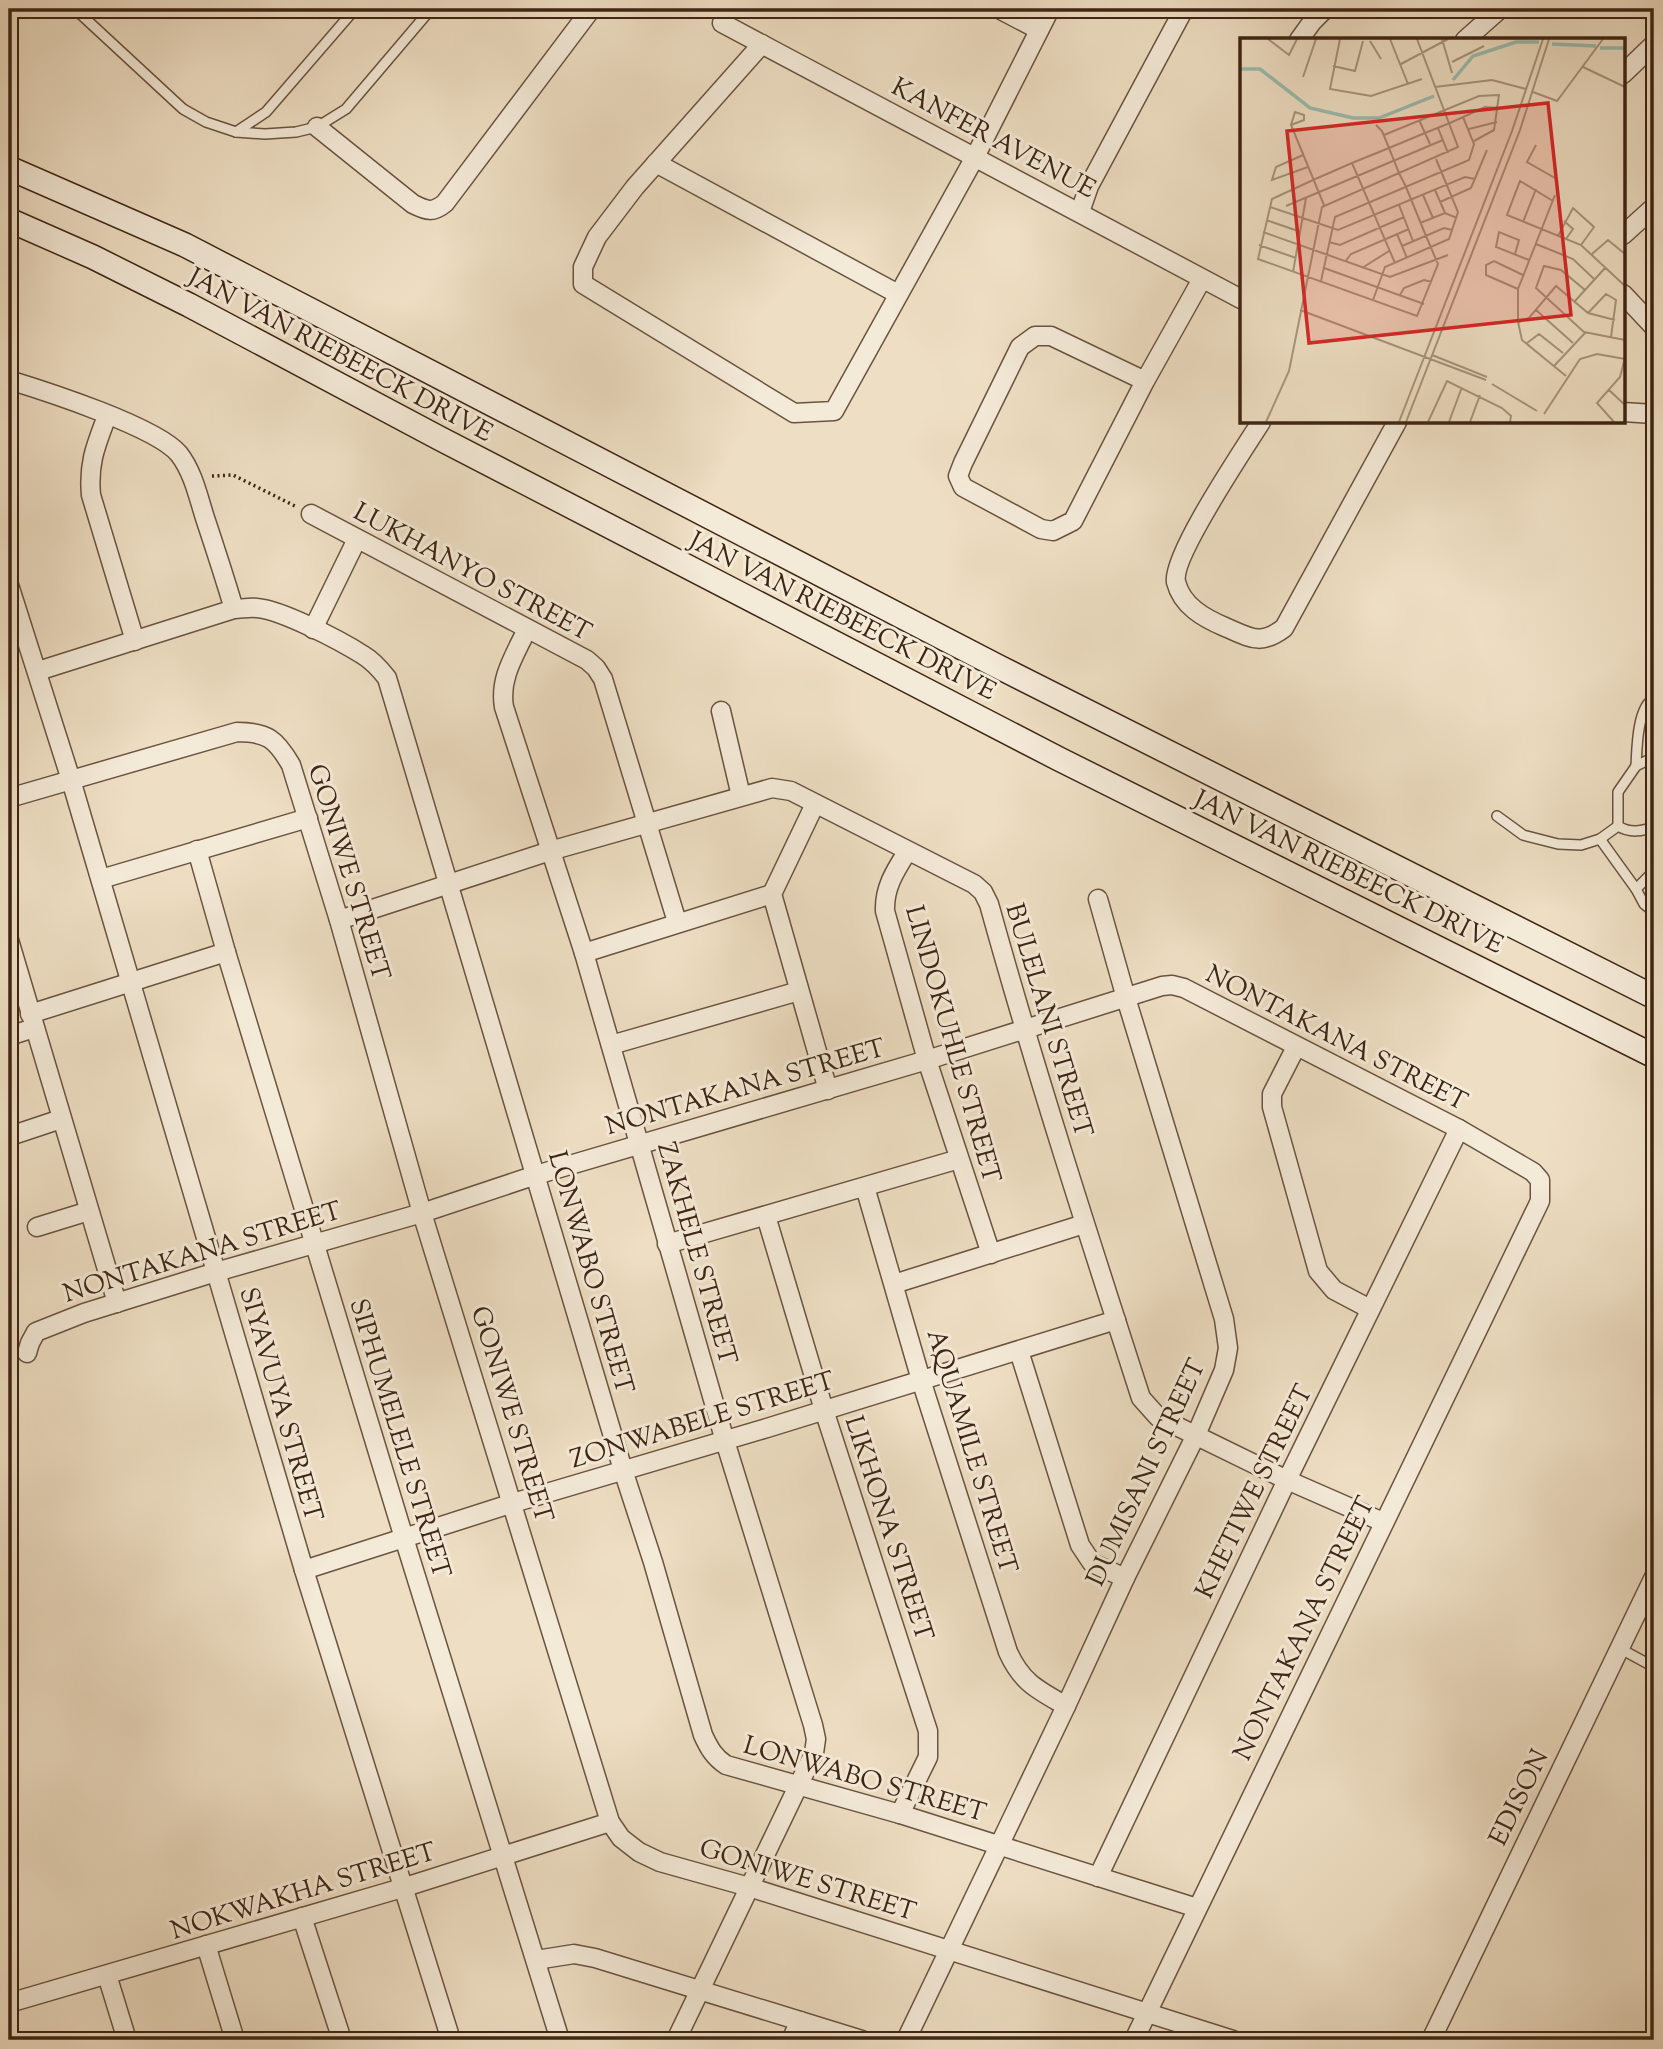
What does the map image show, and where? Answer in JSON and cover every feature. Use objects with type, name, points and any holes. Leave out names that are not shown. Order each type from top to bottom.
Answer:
[{"type":"main road","name":"JAN VAN RIEBEECK DRIVE","points":[[9,167],[185,245],[997,666],[1654,997]]},
{"type":"main road","name":"JAN VAN RIEBEECK DRIVE","points":[[9,220],[93,257],[189,305],[439,438],[1047,752],[1654,1056]]},
{"type":"street","points":[[999,9],[1040,30]]},
{"type":"street","points":[[762,44],[656,163],[597,237],[583,267],[583,284],[794,413],[834,411],[975,157],[1050,9]]},
{"type":"street","points":[[1080,212],[1089,186],[1184,9]]},
{"type":"street","points":[[1300,38],[1325,9]]},
{"type":"street","points":[[1467,38],[1500,9]]},
{"type":"street","points":[[317,127],[413,204],[426,211],[437,209],[445,202],[586,10]]},
{"type":"street","name":"KANFER AVENUE","points":[[722,23],[1240,298]]},
{"type":"street","points":[[1624,73],[1654,44]]},
{"type":"street","points":[[656,163],[898,294]]},
{"type":"street","points":[[1624,234],[1654,207]]},
{"type":"street","points":[[1145,381],[1051,336],[1035,337],[1020,347],[963,463],[958,476],[962,487],[1041,529],[1053,531],[1073,521],[1145,381],[1202,279]]},
{"type":"street","points":[[1624,295],[1654,327]]},
{"type":"street","points":[[9,380],[49,393],[161,439],[178,453],[192,478],[234,609]]},
{"type":"street","points":[[1624,412],[1654,414]]},
{"type":"street","points":[[107,416],[93,452],[89,473],[91,495],[135,641]]},
{"type":"street","points":[[1260,424],[1184,550],[1175,579],[1182,598],[1204,618],[1255,640],[1272,637],[1284,628],[1396,424]]},
{"type":"street","name":"LUKHANYO STREET","points":[[311,514],[587,660],[596,668],[603,679],[677,922]]},
{"type":"street","points":[[313,629],[357,539]]},
{"type":"street","name":"SIYAVUYA STREET","points":[[9,585],[101,879],[303,1570],[451,2040]]},
{"type":"street","name":"LONWABO STREET","points":[[38,671],[234,609],[256,608],[268,610],[313,629],[376,664],[387,678],[623,1471],[709,1749],[716,1759],[726,1765],[900,1814],[1197,1908]]},
{"type":"street","name":"ZAKHELE STREET","points":[[527,629],[506,675],[502,697],[584,953],[725,1441],[816,1739],[814,1753],[749,1887]]},
{"type":"street","points":[[721,711],[741,796]]},
{"type":"street","name":"GONIWE STREET","points":[[9,798],[237,732],[257,732],[282,748],[291,765],[339,920],[422,1213],[610,1822],[621,1838],[639,1852],[660,1862],[749,1887],[1233,2040]]},
{"type":"street","name":"BULELANI STREET","points":[[339,920],[551,851],[772,788],[783,789],[815,804],[974,884],[983,892],[989,904],[1024,1031],[1084,1224],[1141,1398],[1148,1409],[1158,1417],[1287,1480],[1383,1522]]},
{"type":"street","points":[[815,804],[772,894],[828,1090]]},
{"type":"street","points":[[101,879],[307,818]]},
{"type":"street","name":"SIPHUMELELE STREET","points":[[197,850],[501,1858],[560,2040]]},
{"type":"street","name":"LINDOKUHLE STREET","points":[[907,852],[888,887],[886,911],[927,1060],[991,1254]]},
{"type":"street","points":[[584,953],[772,894]]},
{"type":"street","name":"DUMISANI STREET","points":[[906,2040],[1125,1577],[1196,1435],[1224,1370],[1228,1348],[1224,1320],[1098,899]]},
{"type":"street","points":[[9,940],[117,1303]]},
{"type":"street","points":[[9,1036],[32,1021],[130,982],[226,952]]},
{"type":"street","name":"NONTAKANA STREET","points":[[27,1353],[36,1332],[117,1303],[422,1213],[638,1144],[1024,1031],[1162,986],[1184,988],[1459,1129],[1533,1172],[1539,1180],[1540,1201],[1146,2014]]},
{"type":"street","points":[[611,1045],[799,991]]},
{"type":"street","points":[[1296,1047],[1277,1080],[1272,1094],[1272,1107],[1314,1258],[1318,1271],[1334,1290],[1370,1308]]},
{"type":"street","points":[[13,1135],[61,1119]]},
{"type":"street","name":"KHETIWE STREET","points":[[1098,1877],[1370,1308],[1459,1129]]},
{"type":"street","points":[[667,1244],[959,1159]]},
{"type":"street","name":"AQUAMILE STREET","points":[[866,1187],[921,1380],[1015,1667],[1033,1687],[1066,1706]]},
{"type":"street","points":[[37,1227],[89,1211]]},
{"type":"street","name":"LIKHONA STREET","points":[[766,1216],[824,1410],[928,1731],[928,1757],[900,1814]]},
{"type":"street","points":[[894,1284],[1084,1224]]},
{"type":"street","name":"ZONWABELE STREET","points":[[303,1570],[513,1503],[725,1441],[1116,1320]]},
{"type":"street","points":[[1019,1351],[1080,1545],[1092,1563],[1125,1577]]},
{"type":"street","name":"EDISON","points":[[1431,2040],[1654,1577]]},
{"type":"street","name":"NOKWAKHA STREET","points":[[9,2003],[402,1888],[610,1822]]},
{"type":"street","points":[[676,2040],[749,1887]]},
{"type":"street","points":[[302,1917],[342,2040]]},
{"type":"street","points":[[206,1945],[235,2040]]},
{"type":"street","points":[[536,1960],[554,1956],[584,1956],[701,1989],[862,2040]]},
{"type":"street","points":[[107,1975],[127,2040]]},
{"type":"street","points":[[1134,2040],[1146,2014]]},
{"type":"street","points":[[790,2040],[800,2021]]},
{"type":"lane","points":[[75,9],[183,109],[206,122],[236,131],[265,134],[296,132],[317,127],[346,110],[431,9]]},
{"type":"lane","points":[[236,131],[267,112],[355,9]]},
{"type":"lane","points":[[1636,766],[1640,722],[1649,701],[1654,698]]},
{"type":"lane","points":[[1618,826],[1618,792],[1636,766],[1654,757]]},
{"type":"lane","points":[[1497,816],[1523,835],[1558,844],[1581,845],[1600,839],[1618,826]]},
{"type":"lane","points":[[1618,826],[1626,831],[1654,826]]},
{"type":"lane","points":[[1600,839],[1636,889],[1644,905],[1654,912]]},
{"type":"lane","points":[[1636,889],[1654,871]]},
{"type":"lane","points":[[1619,1648],[1654,1667]]},
{"type":"path","points":[[192,478],[233,475],[311,514]]}]
